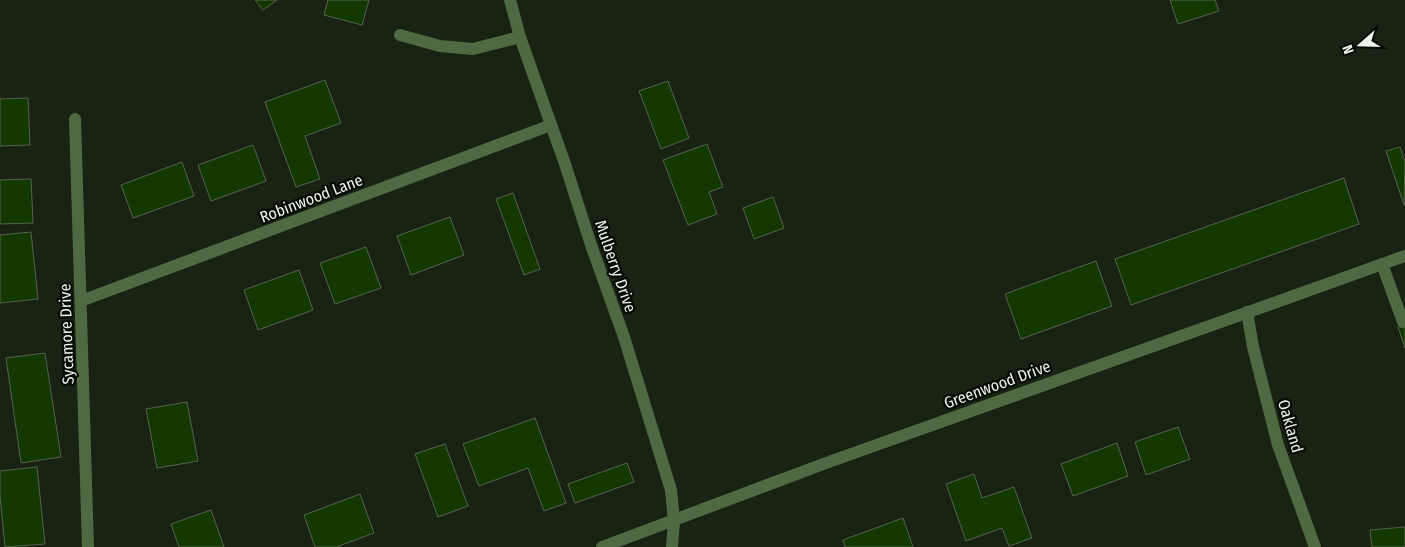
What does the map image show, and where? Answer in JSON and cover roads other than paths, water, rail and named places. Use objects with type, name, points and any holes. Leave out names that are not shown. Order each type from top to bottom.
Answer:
[{"type":"street","name":"Mulberry Drive","points":[[510,0],[520,37],[566,164],[591,245],[630,356],[672,490],[674,521],[672,547]]},
{"type":"street","points":[[400,35],[440,46],[473,49],[520,37]]},
{"type":"street","name":"Sycamore Drive","points":[[75,119],[88,547]]},
{"type":"street","name":"Robinwood Lane","points":[[81,301],[551,125]]},
{"type":"street","name":"Greenwood Drive","points":[[602,547],[826,463],[1405,256]]},
{"type":"street","points":[[1382,264],[1403,322]]},
{"type":"street","name":"Oakland","points":[[1247,312],[1253,347],[1278,445],[1315,547]]}]
